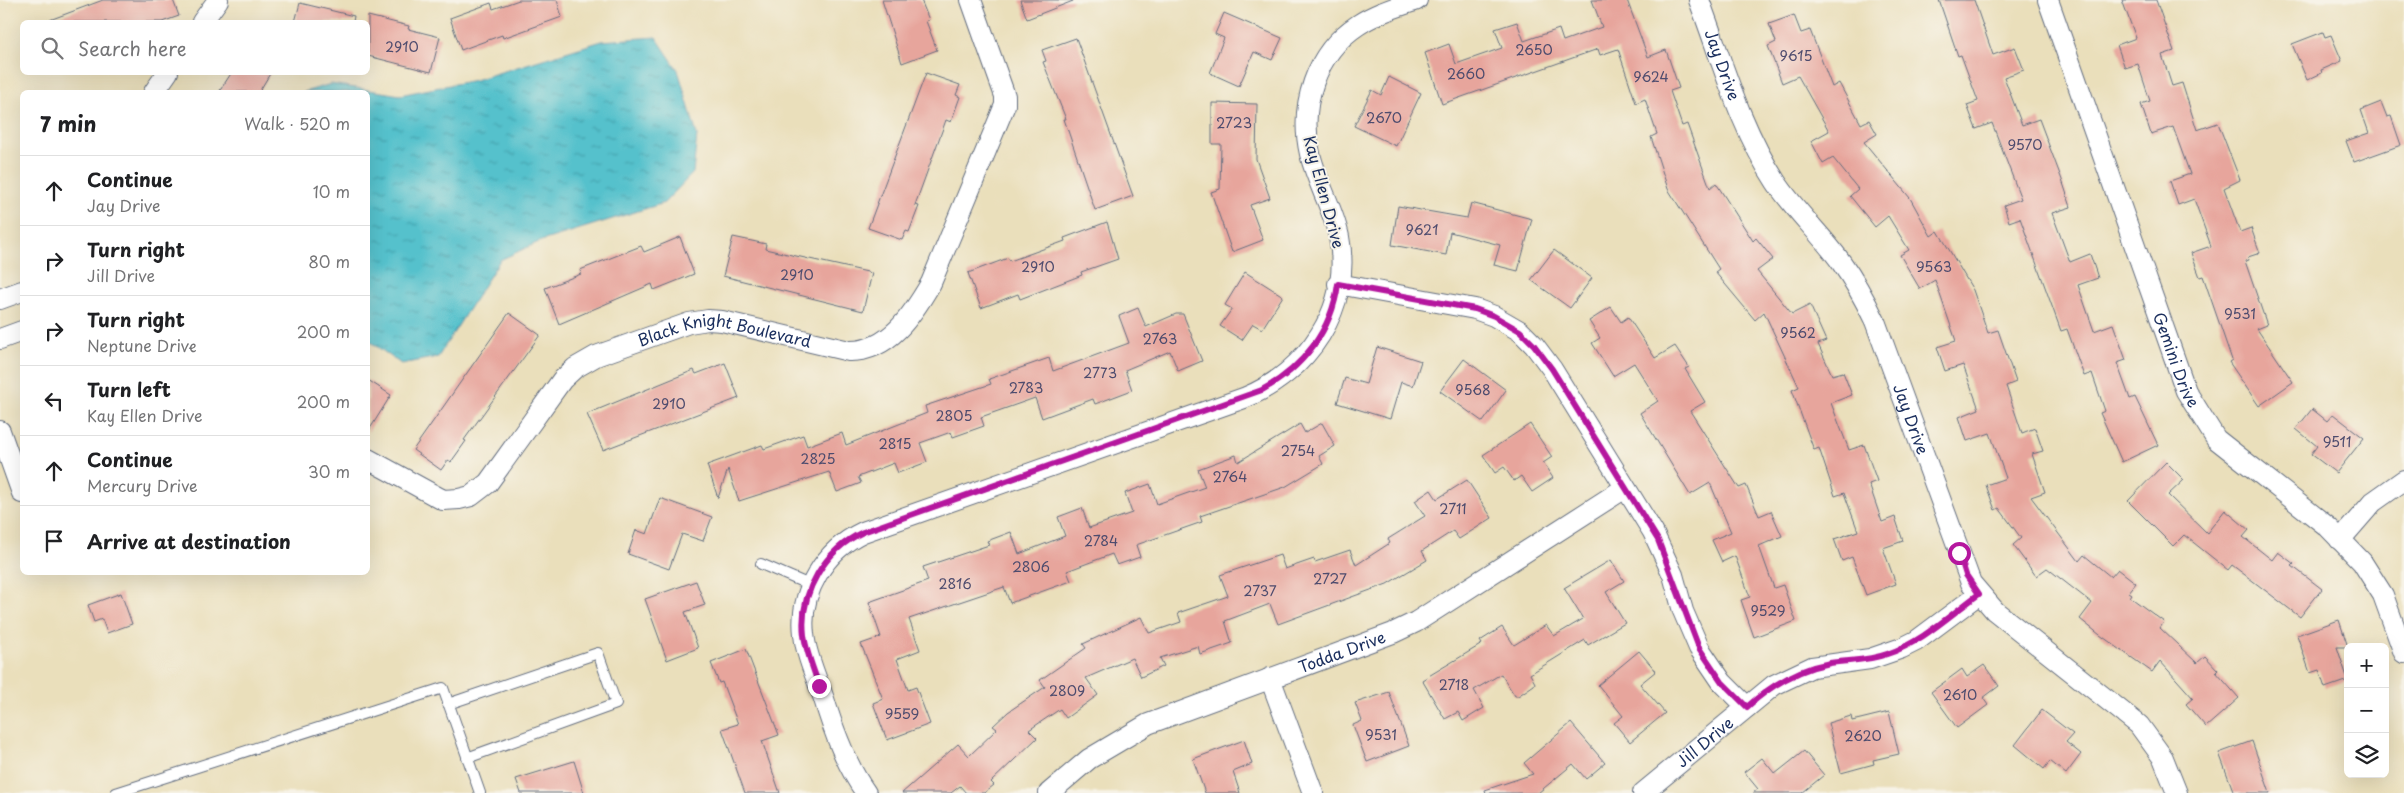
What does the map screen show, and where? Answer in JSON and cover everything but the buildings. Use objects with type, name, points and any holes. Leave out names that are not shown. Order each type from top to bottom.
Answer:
[{"type":"street","points":[[203,20],[218,0]]},
{"type":"street","name":"Black Knight Boulevard","points":[[370,460],[443,500],[458,500],[471,496],[488,483],[558,385],[575,368],[596,356],[689,323],[708,320],[722,321],[849,351],[862,351],[876,346],[894,333],[915,308],[931,283],[1002,116],[1005,96],[971,0]]},
{"type":"street","name":"Kay Ellen Drive","points":[[866,793],[835,733],[805,642],[804,613],[812,586],[820,569],[836,550],[863,532],[1244,398],[1271,385],[1303,360],[1315,344],[1330,317],[1338,284],[1341,257],[1338,234],[1310,155],[1306,126],[1312,87],[1319,69],[1326,58],[1350,31],[1375,15],[1417,0]]},
{"type":"street","name":"Jay Drive","points":[[1699,0],[1746,127],[1764,163],[1800,214],[1841,261],[1875,320],[1966,575],[1979,594],[1992,607],[2062,666],[2139,726],[2163,758],[2177,793]]},
{"type":"street","name":"Gemini Drive","points":[[2048,0],[2186,391],[2216,438],[2328,527],[2366,568],[2383,595],[2404,654]]},
{"type":"street","points":[[155,90],[166,75]]},
{"type":"street","points":[[1338,284],[1475,309],[1494,316],[1520,331],[1534,345],[1552,369],[1658,540],[1699,648],[1722,682],[1747,707]]},
{"type":"street","points":[[0,299],[20,292]]},
{"type":"street","points":[[0,339],[20,332]]},
{"type":"street","points":[[0,431],[20,487]]},
{"type":"street","points":[[2340,540],[2373,502],[2404,480]]},
{"type":"street","name":"Todda Drive","points":[[1049,793],[1089,759],[1130,733],[1176,712],[1393,633],[1416,622],[1625,488]]},
{"type":"street","name":"Jill Drive","points":[[1643,793],[1774,684],[1796,673],[1830,663],[1870,659],[1902,648],[1916,641],[1979,594]]},
{"type":"street","points":[[1270,678],[1313,793]]},
{"type":"lane","points":[[761,564],[812,586]]},
{"type":"lane","points":[[448,704],[598,653],[616,704],[467,758]]},
{"type":"lane","points":[[116,793],[443,688],[480,793]]},
{"type":"water","points":[[656,37],[678,70],[697,135],[693,173],[664,203],[541,241],[500,260],[438,357],[401,364],[370,341],[370,90],[400,95],[475,80],[602,41]]},
{"type":"water","points":[[331,84],[369,90],[311,90]]},
{"type":"route","points":[[819,686],[803,632],[805,604],[820,569],[841,546],[863,532],[1244,398],[1262,390],[1288,374],[1303,360],[1315,344],[1330,317],[1338,284],[1475,309],[1502,320],[1520,331],[1534,345],[1552,369],[1658,540],[1673,575],[1693,638],[1732,695],[1747,707],[1759,695],[1788,676],[1812,667],[1830,663],[1870,659],[1887,654],[1916,641],[1979,594],[1966,575],[1959,553]]}]
